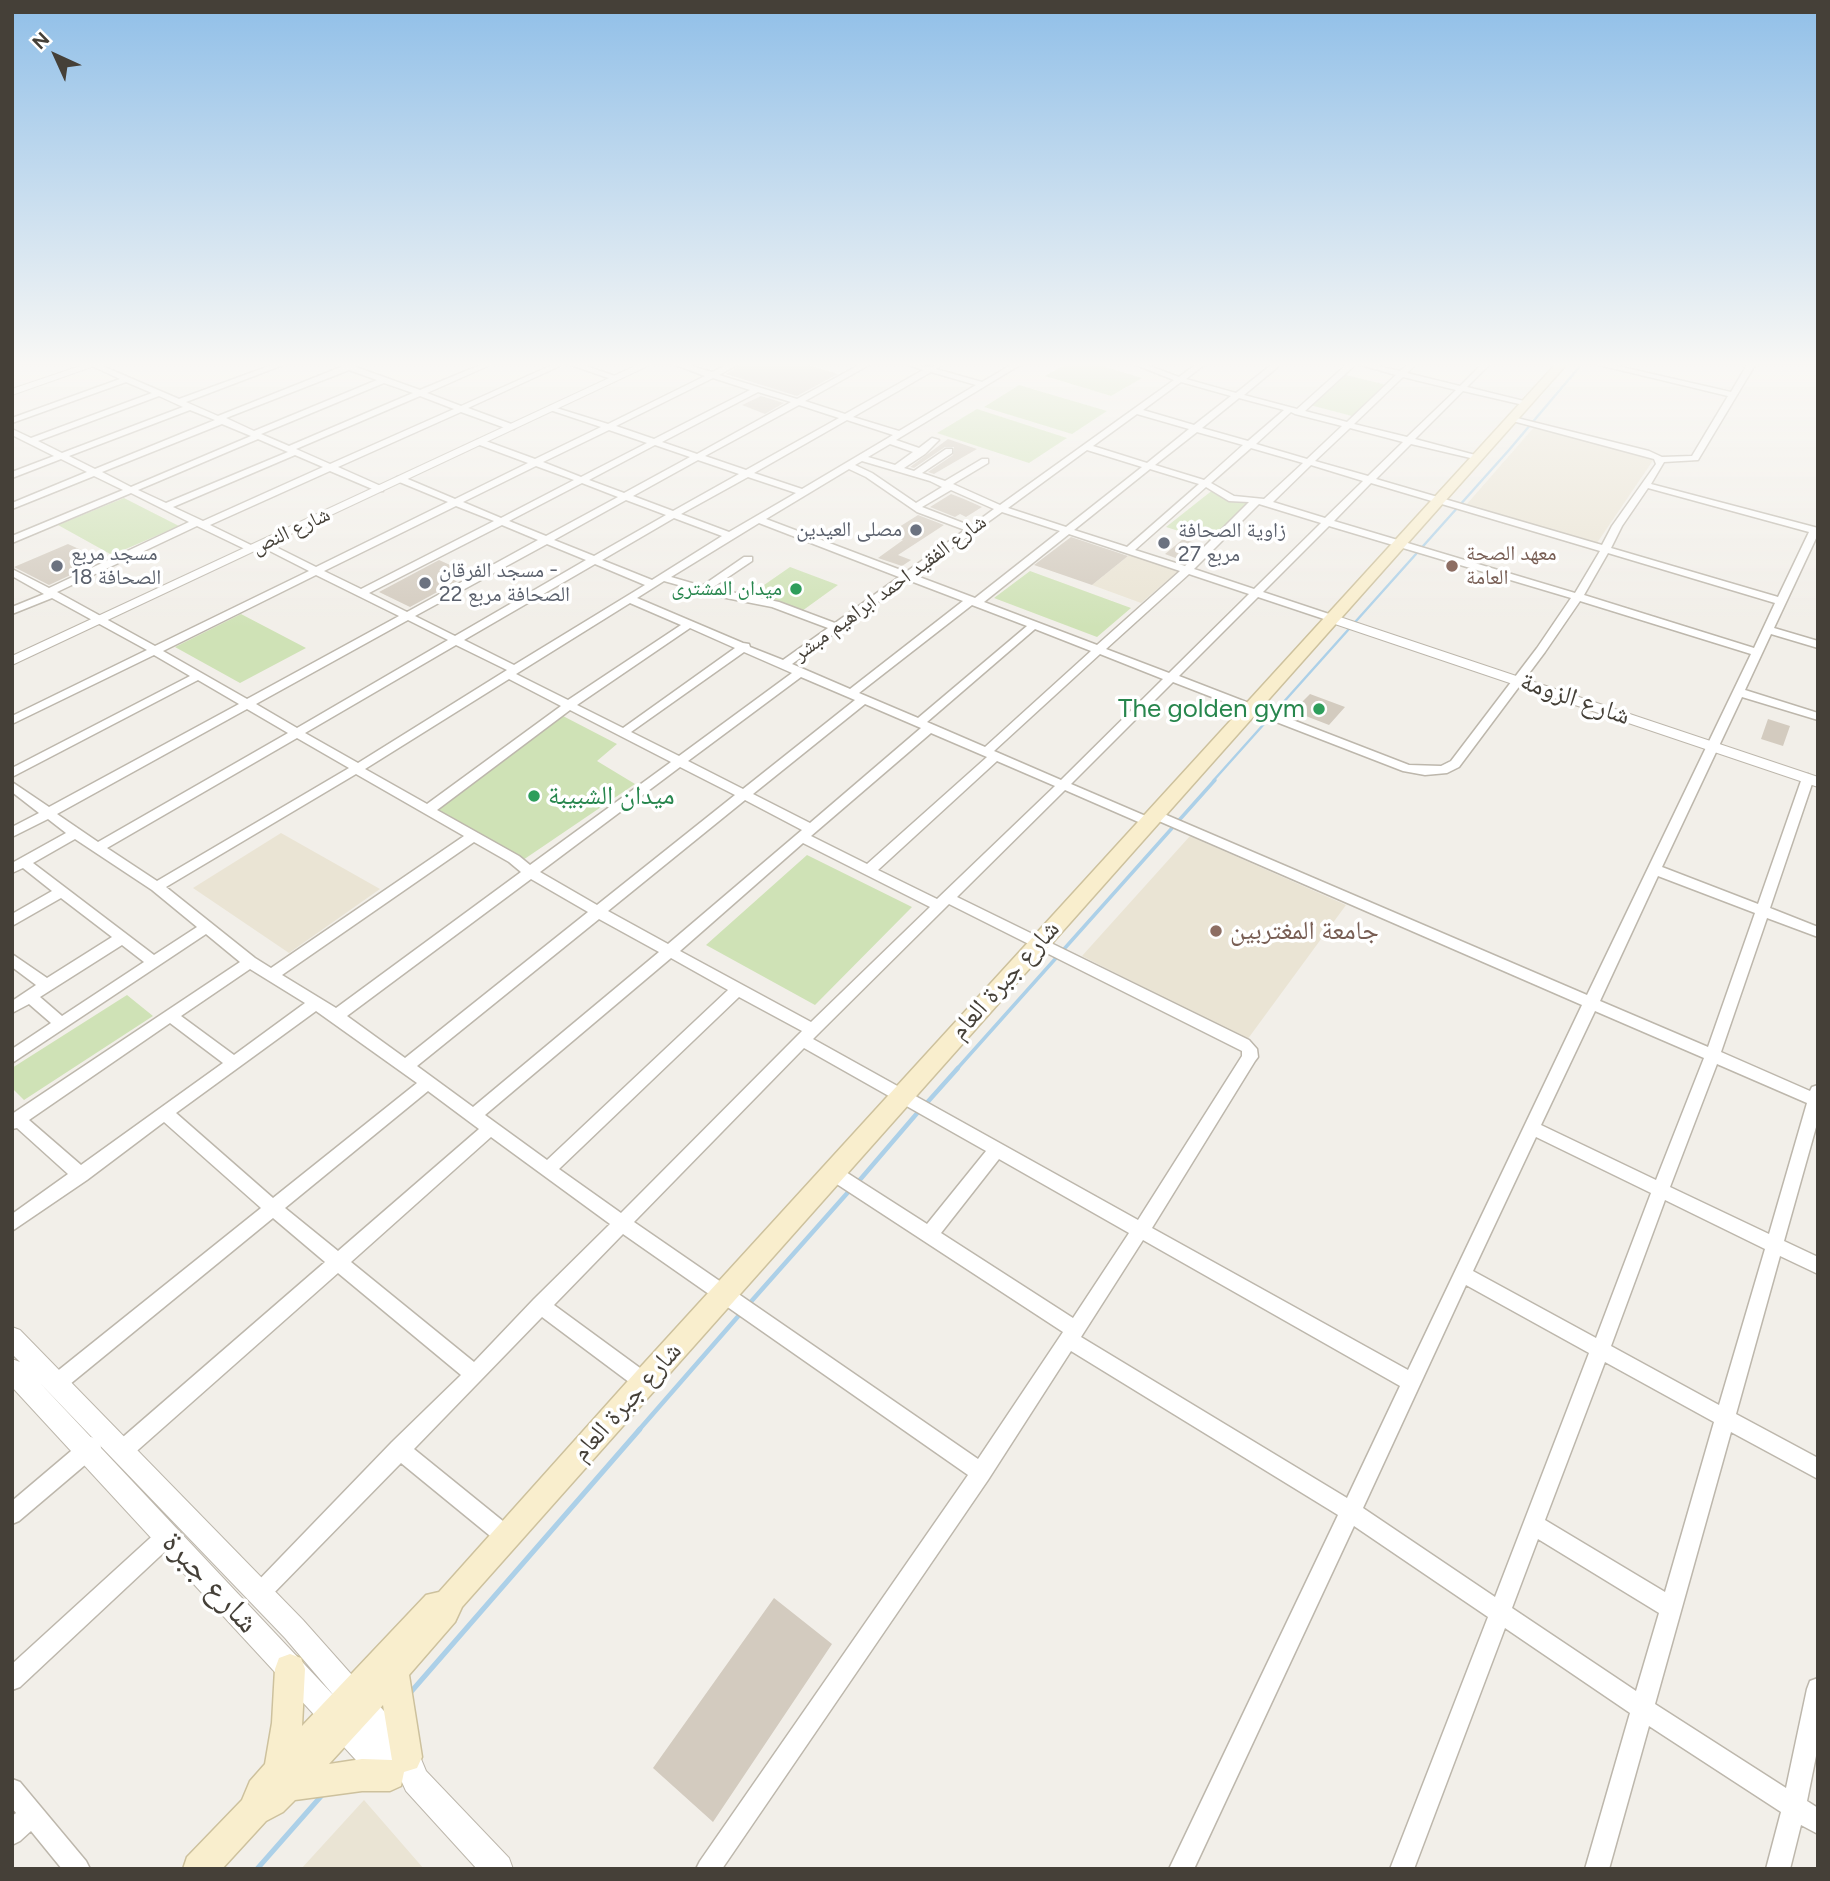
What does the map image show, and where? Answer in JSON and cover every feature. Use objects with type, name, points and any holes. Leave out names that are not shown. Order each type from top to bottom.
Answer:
[{"type":"main road","name":"شارع جبرة العام","points":[[452,1597],[1481,453]]},
{"type":"main road","points":[[349,1708],[393,1671],[446,1612],[452,1597]]},
{"type":"main road","points":[[199,1869],[255,1810],[272,1801],[284,1778],[349,1708],[438,1603],[452,1597]]},
{"type":"main road","points":[[284,1778],[289,1669]]},
{"type":"main road","points":[[284,1778],[404,1771],[393,1671]]},
{"type":"street","points":[[54,453],[199,524],[315,570],[362,593],[569,705],[744,795],[868,871],[1038,943],[1244,1044],[1249,1049],[1250,1057],[1073,1335],[981,1474],[708,1869]]},
{"type":"street","points":[[12,475],[69,453]]},
{"type":"street","points":[[12,506],[142,453]]},
{"type":"street","points":[[12,540],[216,453]]},
{"type":"street","points":[[165,507],[287,453]]},
{"type":"street","points":[[299,453],[380,489]]},
{"type":"street","points":[[12,611],[199,524],[362,453]]},
{"type":"street","name":"شارع النص","points":[[12,661],[457,453]]},
{"type":"street","points":[[510,453],[730,536]]},
{"type":"street","points":[[12,721],[554,453]]},
{"type":"street","points":[[362,593],[633,453]]},
{"type":"street","points":[[689,453],[802,492]]},
{"type":"street","points":[[12,833],[404,616],[708,453]]},
{"type":"street","points":[[98,848],[783,453]]},
{"type":"street","points":[[157,887],[357,768],[730,536],[870,453]]},
{"type":"street","points":[[895,469],[921,453]]},
{"type":"street","points":[[915,474],[948,453]]},
{"type":"street","name":"شارع الفقيد احمد ابراهيم مبشر","points":[[785,664],[1078,453]]},
{"type":"street","points":[[1105,453],[1207,484],[1232,499],[1262,502],[1757,652]]},
{"type":"street","points":[[406,1066],[744,795],[858,696],[974,601],[1166,453]]},
{"type":"street","points":[[1129,550],[1241,453]]},
{"type":"street","points":[[1281,453],[1781,601]]},
{"type":"street","points":[[868,871],[1099,649],[1319,453]]},
{"type":"street","points":[[260,1593],[807,1035],[1397,453]]},
{"type":"street","points":[[1457,453],[1476,458]]},
{"type":"street","points":[[1643,453],[1660,460],[1695,458],[1698,453]]},
{"type":"street","points":[[861,458],[915,474],[1000,508],[1331,618]]},
{"type":"street","points":[[758,519],[1407,768],[1443,770],[1455,764],[1590,579],[1604,549],[1660,460]]},
{"type":"street","points":[[915,507],[985,461]]},
{"type":"street","points":[[862,470],[876,463]]},
{"type":"street","points":[[849,465],[862,470],[915,507],[971,529]]},
{"type":"street","points":[[400,480],[652,584]]},
{"type":"street","points":[[1181,1869],[1816,530],[1646,485]]},
{"type":"street","points":[[704,589],[748,559]]},
{"type":"street","points":[[13,573],[357,768],[514,859],[530,872],[598,912],[738,989],[900,1096],[1412,1382]]},
{"type":"street","points":[[663,578],[775,604],[835,627]]},
{"type":"street","points":[[630,599],[1712,1056],[1817,1097],[1597,1869]]},
{"type":"street","name":"شارع الزومة","points":[[1331,618],[1813,780]]},
{"type":"street","points":[[428,810],[569,705],[689,624]]},
{"type":"street","points":[[474,1115],[807,833],[1035,624]]},
{"type":"street","points":[[1767,629],[1818,645]]},
{"type":"street","points":[[623,733],[745,646]]},
{"type":"street","points":[[336,1016],[802,671]]},
{"type":"street","points":[[12,774],[198,676]]},
{"type":"street","points":[[1738,692],[1818,717]]},
{"type":"street","points":[[1402,1869],[1712,1056],[1813,780]]},
{"type":"street","points":[[12,786],[75,833],[157,887],[250,962],[336,1016],[623,1224],[981,1474]]},
{"type":"street","points":[[18,865],[75,833]]},
{"type":"street","points":[[272,975],[474,836]]},
{"type":"street","points":[[18,865],[62,891],[155,963]]},
{"type":"street","points":[[1654,869],[1818,932]]},
{"type":"street","points":[[12,921],[62,891]]},
{"type":"street","points":[[12,1057],[207,927]]},
{"type":"street","points":[[12,1008],[122,937]]},
{"type":"street","points":[[12,959],[47,986]]},
{"type":"street","points":[[81,1175],[15,1121],[250,962]]},
{"type":"street","points":[[548,1169],[738,989]]},
{"type":"street","points":[[29,996],[62,1024]]},
{"type":"street","points":[[12,1224],[316,1003]]},
{"type":"street","points":[[171,1016],[234,1063]]},
{"type":"street","points":[[57,1383],[429,1082]]},
{"type":"street","points":[[165,1113],[272,1208],[473,1373]]},
{"type":"street","points":[[12,1514],[106,1445],[339,1262],[491,1128]]},
{"type":"street","points":[[1532,1128],[1818,1266]]},
{"type":"street","points":[[929,1235],[996,1150]]},
{"type":"street","points":[[832,1172],[929,1235],[1073,1335],[1350,1511],[1500,1614],[1818,1822]]},
{"type":"street","points":[[1462,1274],[1818,1469]]},
{"type":"street","points":[[540,1305],[644,1382]]},
{"type":"street","name":"شارع جبرة","points":[[12,1338],[57,1383],[106,1445],[167,1536],[289,1669],[349,1708]]},
{"type":"street","name":"شارع جبرة","points":[[12,1370],[106,1445],[260,1593],[349,1708]]},
{"type":"street","points":[[399,1449],[507,1536]]},
{"type":"street","points":[[1534,1525],[1671,1608]]},
{"type":"street","points":[[12,1679],[167,1536]]},
{"type":"street","points":[[1777,1869],[1794,1808],[1818,1689]]},
{"type":"street","points":[[349,1708],[404,1771],[498,1869]]},
{"type":"street","points":[[12,1790],[78,1869]]},
{"type":"street","points":[[12,1833],[31,1814]]},
{"type":"shaded area","points":[[1512,453],[1643,453],[1656,456],[1597,543],[1466,505]]},
{"type":"shaded area","points":[[1133,552],[1181,569],[1141,603],[1092,585]]},
{"type":"shaded area","points":[[281,833],[380,889],[289,953],[193,888]]},
{"type":"shaded area","name":"جامعة المغتربين","points":[[1190,836],[1346,905],[1247,1040],[1082,956]]},
{"type":"shaded area","points":[[364,1800],[424,1869],[301,1869]]},
{"type":"green space","points":[[998,453],[1045,453],[1029,463]]},
{"type":"green space","points":[[1214,489],[1255,501],[1211,541],[1166,527]]},
{"type":"green space","points":[[124,498],[179,526],[112,555],[58,525]]},
{"type":"green space","name":"ميدان المشترى","points":[[790,567],[838,585],[802,611],[754,592]]},
{"type":"green space","points":[[1030,571],[1131,608],[1097,637],[994,598]]},
{"type":"green space","points":[[241,614],[306,648],[240,683],[175,647]]},
{"type":"green space","name":"ميدان الشبيبة","points":[[563,716],[617,744],[597,761],[635,784],[523,860],[434,809]]},
{"type":"green space","points":[[807,855],[912,907],[815,1005],[706,945]]},
{"type":"green space","points":[[127,995],[153,1016],[24,1100],[12,1088],[12,1068]]},
{"type":"building","points":[[929,453],[936,453],[914,468],[910,467]]},
{"type":"building","points":[[953,453],[970,453],[934,474],[928,472]]},
{"type":"building","points":[[951,494],[982,507],[966,517],[960,514],[955,517],[930,507]]},
{"type":"building","name":"مصلى العيدين","points":[[918,515],[944,525],[898,555],[911,560],[902,566],[878,558],[903,540],[888,534]]},
{"type":"building","points":[[1071,537],[1128,556],[1092,585],[1034,565]]},
{"type":"building","points":[[1183,539],[1202,545],[1186,562],[1165,554]]},
{"type":"building","name":"مسجد مربع 18 الصحافة","points":[[68,544],[103,560],[49,585],[14,567]]},
{"type":"building","name":"مسجد الفرقان - الصحافة مربع 22","points":[[439,560],[470,574],[410,607],[379,592]]},
{"type":"building","name":"The golden gym","points":[[1310,694],[1345,707],[1329,725],[1293,711]]},
{"type":"building","points":[[1768,719],[1790,726],[1783,746],[1761,739]]},
{"type":"building","points":[[774,1598],[832,1644],[713,1822],[653,1768]]},
{"type":"waterway","points":[[1213,781],[1507,453]]},
{"type":"waterway","points":[[956,1070],[1215,780]]},
{"type":"waterway","points":[[924,1106],[958,1068]]},
{"type":"waterway","points":[[858,1182],[919,1111]]},
{"type":"waterway","points":[[748,1305],[850,1190]]},
{"type":"waterway","points":[[638,1431],[741,1313]]},
{"type":"waterway","points":[[410,1693],[640,1429]]},
{"type":"waterway","points":[[257,1869],[323,1794]]},
{"type":"place","name":"مصلى العيدين","points":[[916,530]]},
{"type":"place","name":"زاوية الصحافة مربع 27","points":[[1164,543]]},
{"type":"place","name":"مسجد مربع 18 الصحافة","points":[[57,566]]},
{"type":"place","name":"معهد الصحة العامة","points":[[1452,566]]},
{"type":"place","name":"مسجد الفرقان - الصحافة مربع 22","points":[[425,583]]},
{"type":"place","name":"ميدان المشترى","points":[[796,589]]},
{"type":"place","name":"The golden gym","points":[[1319,709]]},
{"type":"place","name":"ميدان الشبيبة","points":[[534,796]]},
{"type":"place","name":"جامعة المغتربين","points":[[1216,931]]}]
